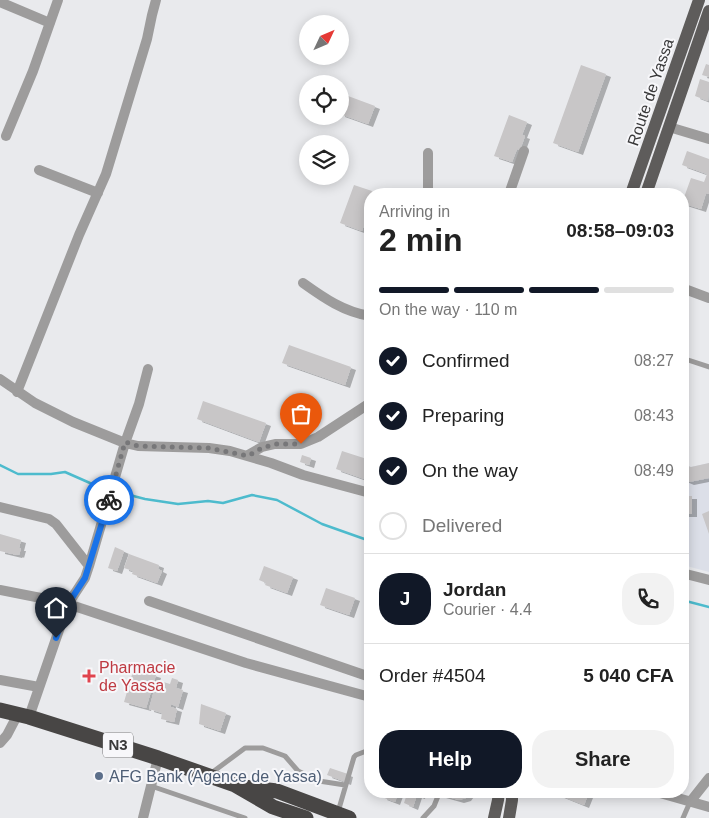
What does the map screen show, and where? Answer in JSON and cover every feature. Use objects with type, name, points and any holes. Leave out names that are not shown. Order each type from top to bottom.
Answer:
[{"type":"highway","name":"N3","points":[[0,710],[158,758],[235,785],[276,791],[343,816]]},
{"type":"highway","name":"N3","points":[[235,785],[273,807],[306,818]]},
{"type":"main road","name":"Route de Yassa","points":[[633,188],[699,0]]},
{"type":"main road","name":"Route de Yassa","points":[[648,188],[709,10]]},
{"type":"main road","points":[[494,818],[498,798]]},
{"type":"main road","points":[[509,818],[512,798]]},
{"type":"street","points":[[6,136],[33,71],[58,0]]},
{"type":"street","points":[[17,392],[79,235],[106,174],[147,39],[156,0]]},
{"type":"street","points":[[0,2],[50,23]]},
{"type":"street","points":[[669,127],[709,139]]},
{"type":"street","points":[[511,188],[524,151]]},
{"type":"street","points":[[428,153],[428,188]]},
{"type":"street","points":[[39,170],[98,193]]},
{"type":"street","points":[[303,283],[325,300],[344,309],[364,315]]},
{"type":"street","points":[[689,291],[709,298]]},
{"type":"street","points":[[0,743],[23,716],[39,687],[68,604],[85,578],[148,369]]},
{"type":"street","points":[[0,379],[35,403],[73,422],[125,442],[138,446],[209,448],[248,456],[303,475],[364,491]]},
{"type":"street","points":[[248,456],[262,448],[275,444],[301,444],[318,437],[364,406]]},
{"type":"street","points":[[0,507],[49,519],[56,524],[89,566]]},
{"type":"street","points":[[689,575],[709,580]]},
{"type":"street","points":[[0,590],[68,604],[246,663],[364,695]]},
{"type":"street","points":[[149,601],[364,675]]},
{"type":"street","points":[[0,680],[39,687]]},
{"type":"street","points":[[143,818],[158,758]]},
{"type":"street","points":[[690,802],[709,778]]},
{"type":"street","points":[[677,798],[709,807]]},
{"type":"lane","points":[[689,360],[709,367]]},
{"type":"lane","points":[[207,776],[245,748],[263,748],[285,756],[298,771],[319,781],[345,785]]},
{"type":"lane","points":[[343,816],[345,785],[354,757],[364,752]]},
{"type":"lane","points":[[151,786],[245,818]]},
{"type":"lane","points":[[423,818],[434,806],[437,798]]},
{"type":"lane","points":[[683,818],[690,802]]},
{"type":"shaded area","points":[[709,463],[709,572],[689,567],[689,466]]},
{"type":"building","points":[[706,64],[709,65],[709,77],[702,75]]},
{"type":"building","points":[[581,65],[606,74],[578,152],[553,143]]},
{"type":"building","points":[[700,79],[709,82],[708,101],[695,96]]},
{"type":"building","points":[[349,96],[375,106],[368,124],[349,117]]},
{"type":"building","points":[[509,115],[527,122],[522,135],[525,136],[520,150],[517,149],[512,162],[494,156]]},
{"type":"building","points":[[687,151],[709,159],[709,194],[706,193],[701,209],[689,205],[689,188],[687,188],[691,178],[704,182],[707,174],[682,165]]},
{"type":"building","points":[[354,185],[364,188],[364,225],[362,231],[340,223]]},
{"type":"building","points":[[289,345],[351,367],[345,385],[282,363]]},
{"type":"building","points":[[203,401],[266,423],[259,442],[197,419]]},
{"type":"building","points":[[342,451],[364,458],[364,479],[336,469]]},
{"type":"building","points":[[302,455],[311,458],[309,465],[300,462]]},
{"type":"building","points":[[709,463],[709,478],[689,482],[689,466]]},
{"type":"building","points":[[689,496],[692,496],[692,514],[689,514]]},
{"type":"building","points":[[709,511],[709,534],[702,514]]},
{"type":"building","points":[[0,534],[21,540],[19,555],[0,551]]},
{"type":"building","points":[[115,547],[124,551],[117,571],[108,568]]},
{"type":"building","points":[[129,554],[159,565],[158,569],[162,571],[157,583],[132,574],[133,571],[124,568]]},
{"type":"building","points":[[264,566],[293,577],[287,593],[265,585],[266,583],[259,580]]},
{"type":"building","points":[[326,588],[355,598],[349,615],[320,605]]},
{"type":"building","points":[[134,668],[156,675],[146,708],[124,702]]},
{"type":"building","points":[[172,678],[178,680],[176,688],[183,690],[178,707],[171,704],[171,707],[177,709],[174,722],[161,719],[162,713],[149,709],[157,680],[170,684]]},
{"type":"building","points":[[201,704],[226,713],[220,731],[199,724]]},
{"type":"building","points":[[330,768],[348,774],[346,782],[327,775]]},
{"type":"building","points":[[385,798],[396,798],[395,802]]},
{"type":"building","points":[[406,798],[416,798],[413,807],[404,803]]},
{"type":"building","points":[[567,798],[587,798],[584,805]]},
{"type":"waterway","points":[[0,465],[18,474],[65,472],[109,490]]},
{"type":"waterway","points":[[114,491],[145,499],[178,504],[208,501],[223,503],[252,495],[277,500],[322,524],[364,539]]},
{"type":"waterway","points":[[689,602],[709,607]]},
{"type":"way so far","points":[[109,500],[125,442],[138,446],[209,448],[248,456],[262,448],[275,444],[301,444]]},
{"type":"place","name":"Pharmacie de Yassa","points":[[89,676]]},
{"type":"place","name":"AFG Bank (Agence de Yassa)","points":[[99,776]]},
{"type":"route","points":[[56,638],[68,604],[85,578],[109,500]]}]
